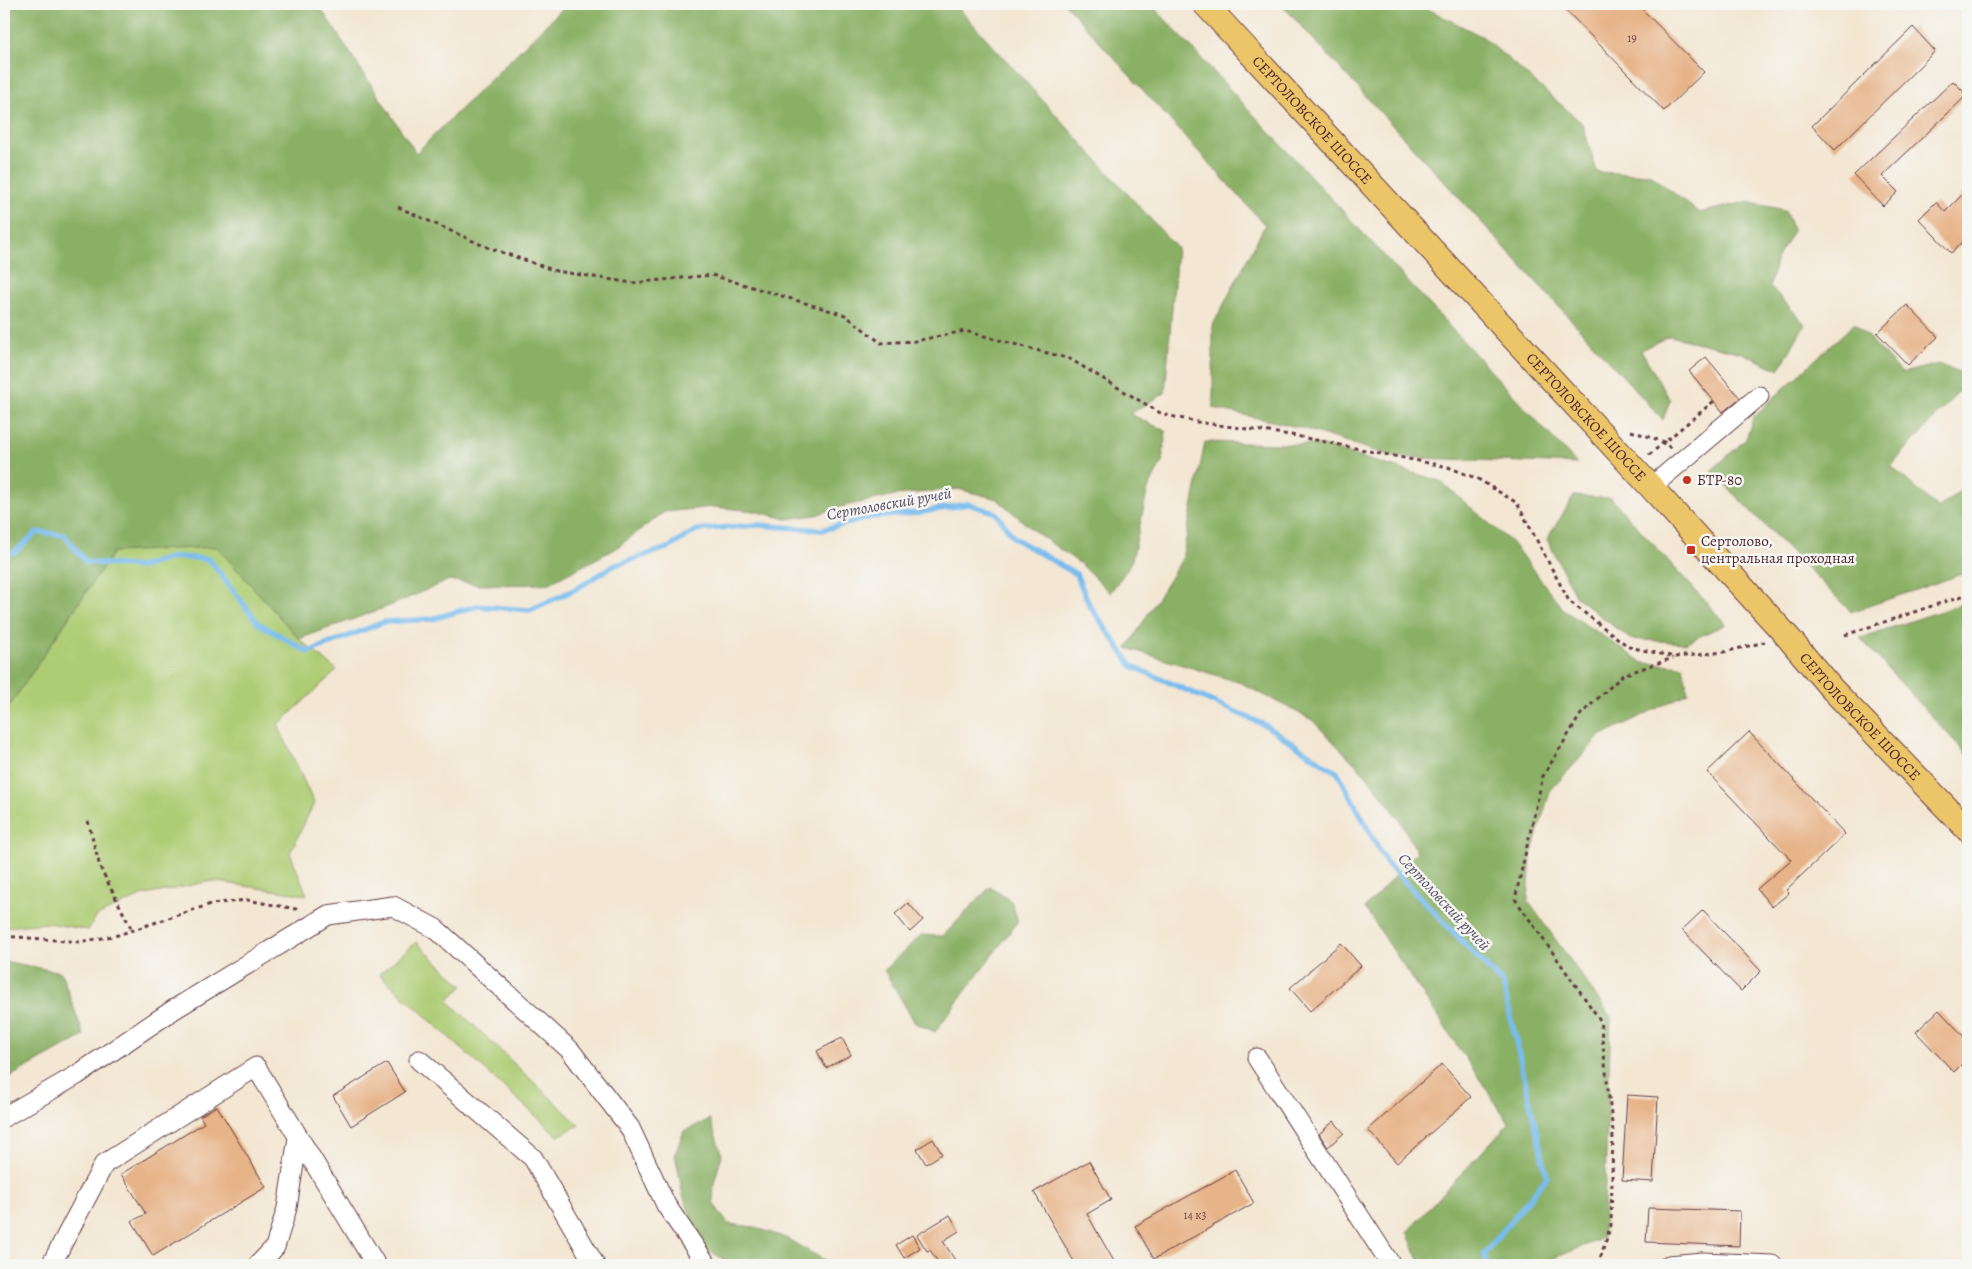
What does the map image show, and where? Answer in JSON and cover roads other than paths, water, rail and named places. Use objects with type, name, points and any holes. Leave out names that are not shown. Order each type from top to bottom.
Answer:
[{"type":"main road","name":"СЕРТОЛОВСКОЕ ШОССЕ","points":[[1205,4],[1651,487],[1787,636],[1831,688],[1968,830]]},
{"type":"street","points":[[1651,487],[1759,396]]},
{"type":"street","points":[[4,1117],[77,1075],[173,1010],[328,915],[393,906],[436,929],[570,1050],[630,1128],[666,1206],[707,1265]]},
{"type":"street","points":[[1257,1058],[1391,1265]]},
{"type":"street","points":[[419,1060],[533,1158],[595,1265]]},
{"type":"street","points":[[51,1265],[104,1164],[256,1067],[376,1265]]},
{"type":"street","points":[[258,1265],[275,1246],[287,1208],[298,1138]]},
{"type":"street","points":[[1668,1265],[1703,1262],[1772,1265]]},
{"type":"waterway","name":"Сертоловский ручей","points":[[4,553],[15,552],[37,532],[64,535],[86,562],[140,567],[174,557],[209,559],[258,623],[308,652],[384,622],[432,619],[477,606],[530,610],[576,589],[613,566],[670,547],[696,530],[757,525],[822,530],[871,517],[917,513],[968,504],[996,513],[1014,538],[1076,574],[1090,606],[1132,666],[1265,725],[1338,773],[1386,862],[1503,984],[1547,1177],[1484,1254],[1487,1265]]},
{"type":"place","name":"БТР-80","points":[[1687,480]]},
{"type":"place","name":"Сертолово, центральная проходная","points":[[1691,550]]}]
